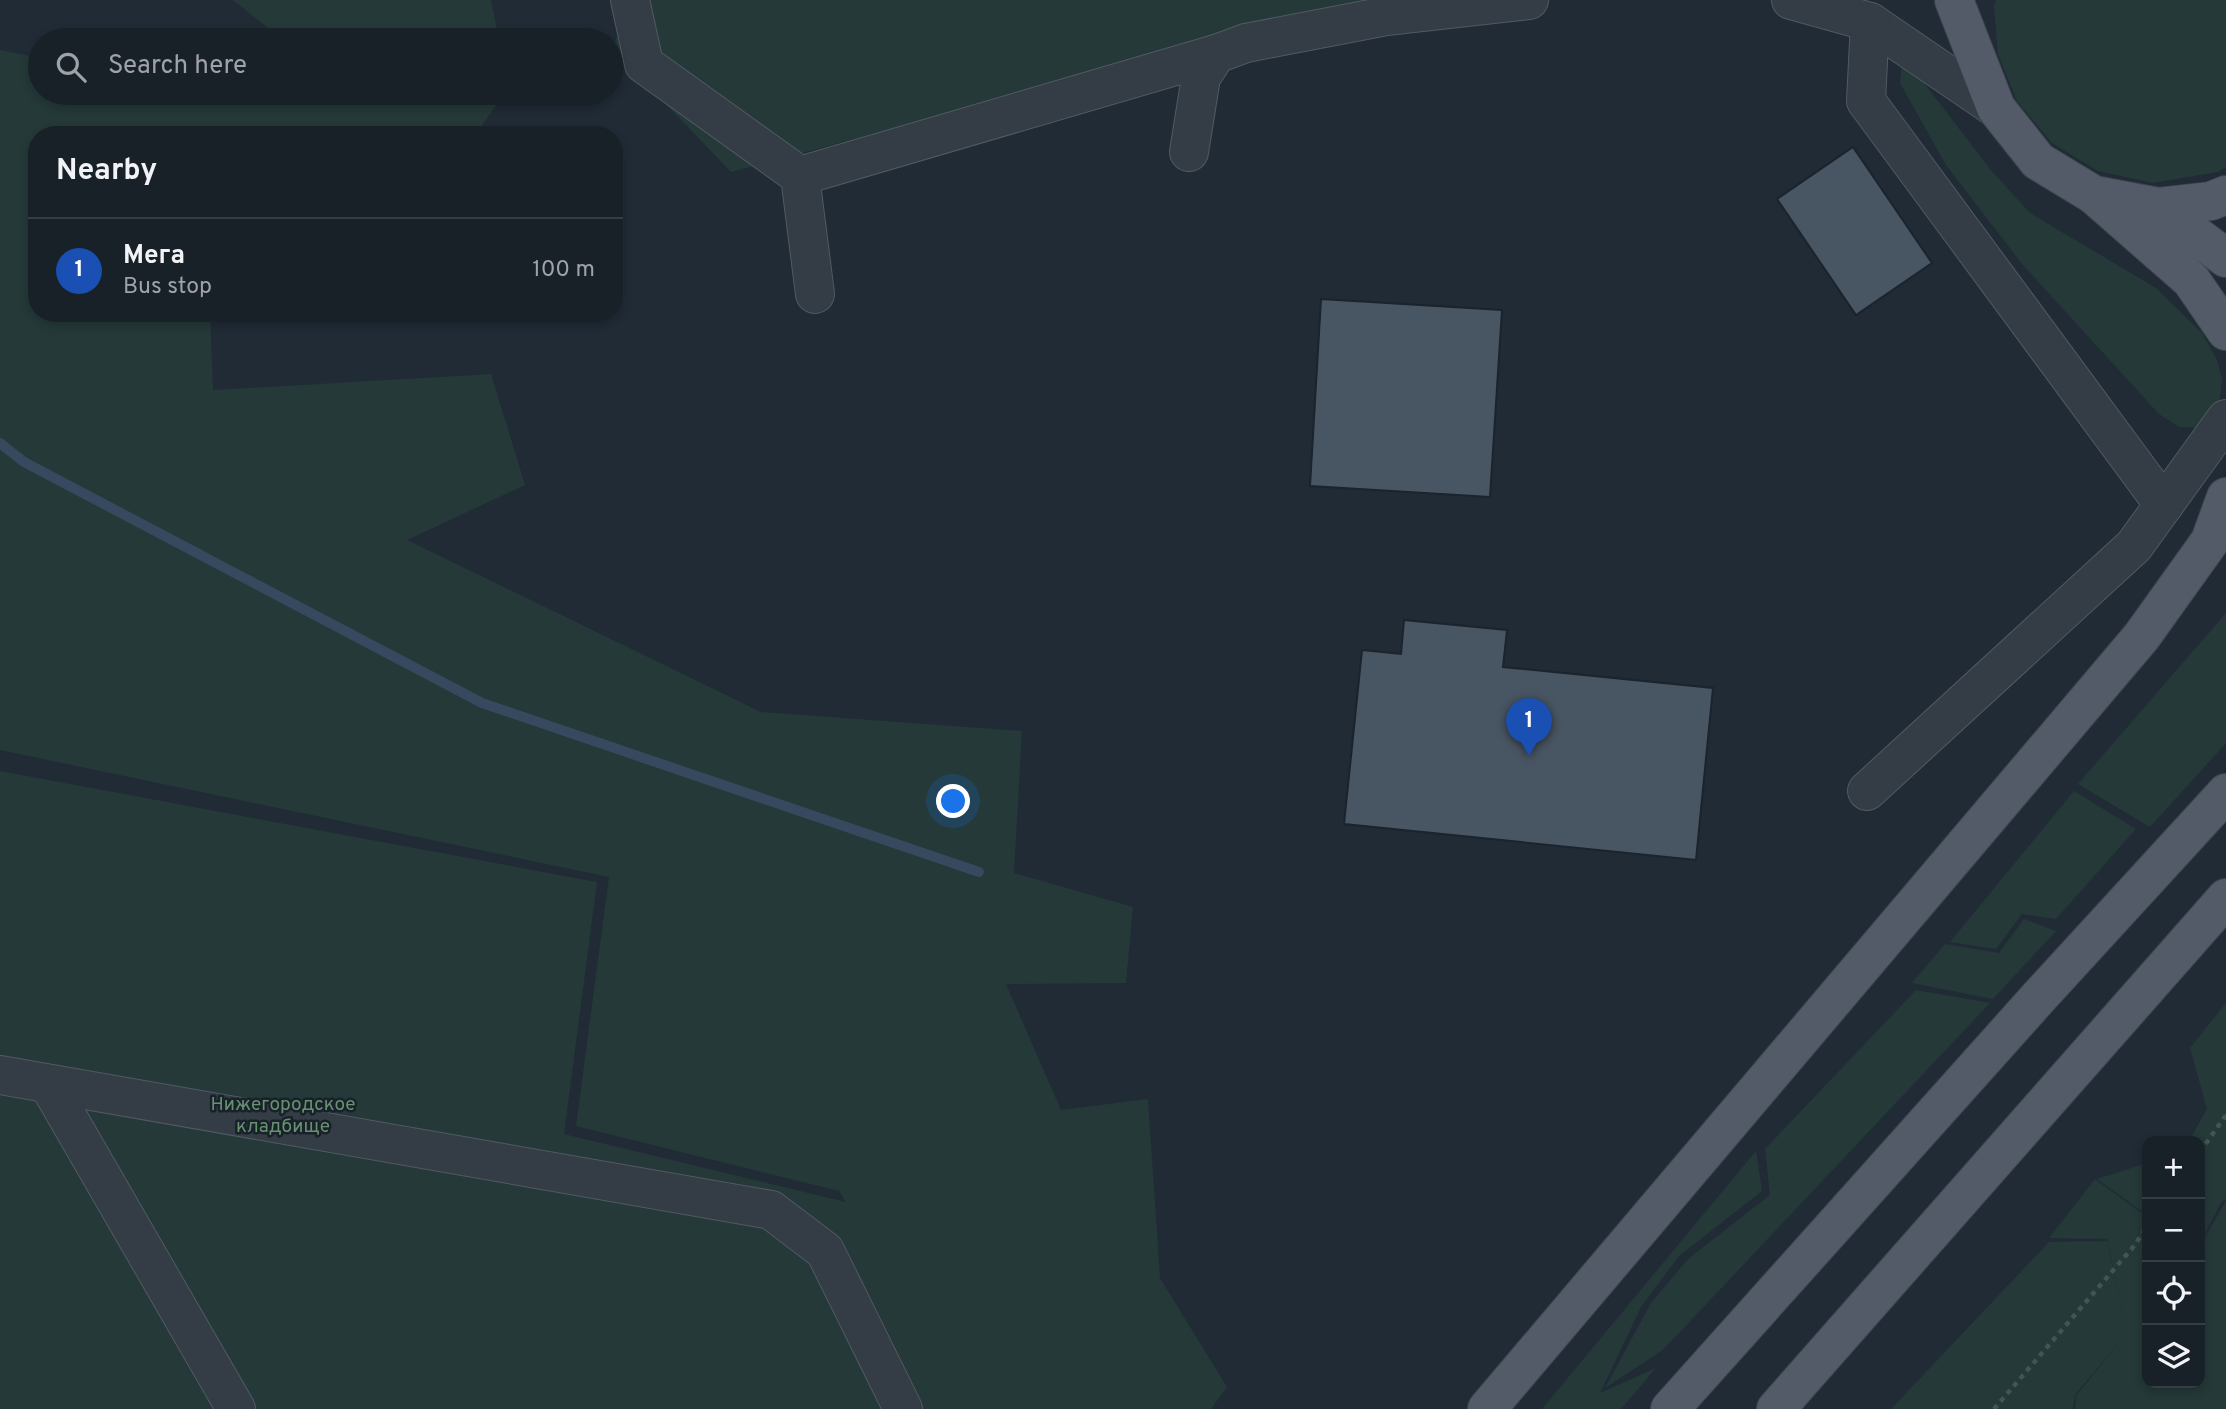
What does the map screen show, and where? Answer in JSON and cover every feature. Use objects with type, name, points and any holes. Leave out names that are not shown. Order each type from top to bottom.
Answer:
[{"type":"main road","points":[[1954,0],[1996,108],[2038,161],[2094,195],[2191,280],[2226,331]]},
{"type":"main road","points":[[1976,0],[1978,58]]},
{"type":"main road","points":[[2094,195],[2158,207],[2211,201],[2226,195]]},
{"type":"main road","points":[[2158,207],[2226,258]]},
{"type":"main road","points":[[1487,1409],[2142,636],[2218,536],[2226,497]]},
{"type":"main road","points":[[1670,1409],[2038,998],[2226,793]]},
{"type":"main road","points":[[1776,1409],[2226,898]]},
{"type":"lane","points":[[630,0],[643,64],[800,176],[814,294]]},
{"type":"lane","points":[[800,176],[1246,43],[1386,16],[1529,0]]},
{"type":"lane","points":[[1791,0],[1870,22],[1996,108]]},
{"type":"lane","points":[[1870,22],[1866,101],[2164,505]]},
{"type":"lane","points":[[1189,152],[1200,77],[1216,54]]},
{"type":"lane","points":[[1867,791],[2134,546],[2226,419]]},
{"type":"lane","points":[[0,1075],[771,1210],[825,1251],[903,1409]]},
{"type":"lane","points":[[49,1085],[236,1409]]},
{"type":"path","points":[[2205,1145],[2226,1115]]},
{"type":"path","points":[[1994,1409],[2142,1234]]},
{"type":"green space","points":[[233,0],[491,0],[497,28],[268,28]]},
{"type":"green space","points":[[628,0],[1552,0],[974,107],[731,172],[623,59],[623,28],[619,28]]},
{"type":"green space","points":[[1996,0],[2226,0],[2226,167],[2218,172],[2153,183],[2098,171],[2052,143],[2017,101],[1998,54],[1994,7]]},
{"type":"green space","name":"Нижегородское кладбище","points":[[0,50],[28,56],[28,105],[496,105],[481,126],[28,126],[28,322],[210,322],[213,390],[491,374],[525,485],[407,540],[761,712],[1022,731],[1014,873],[1133,907],[1126,983],[1006,984],[1061,1110],[1148,1099],[1160,1278],[1227,1387],[1211,1409],[0,1409],[0,771],[597,882],[564,1134],[846,1202],[839,1191],[576,1126],[609,877],[0,750]]},
{"type":"green space","points":[[1902,64],[1911,66],[1990,169],[2030,213],[2156,288],[2202,333],[2217,360],[2222,379],[2219,405],[2204,428],[2179,427],[2159,414],[2022,264],[1946,165],[1900,83]]},
{"type":"green space","points":[[2226,613],[2226,743],[2150,827],[2078,784]]},
{"type":"green space","points":[[2074,791],[2136,829],[2056,919],[2022,914],[1996,949],[1950,942]]},
{"type":"green space","points":[[2024,919],[2056,931],[1993,999],[1912,983],[1945,944],[1999,953]]},
{"type":"green space","points":[[1916,990],[1990,1003],[1663,1350],[1605,1388],[1651,1303],[1688,1259],[1770,1195],[1765,1149]]},
{"type":"green space","points":[[2226,1003],[2226,1199],[2221,1202],[2205,1234],[2205,1136],[2192,1136],[2207,1109],[2190,1048]]},
{"type":"green space","points":[[1756,1151],[1762,1191],[1679,1256],[1641,1307],[1600,1393],[1656,1368],[1621,1409],[1542,1409]]},
{"type":"green space","points":[[2142,1165],[2142,1211],[2097,1179]]},
{"type":"green space","points":[[2095,1179],[2142,1213],[2142,1388],[2205,1388],[2205,1237],[2226,1201],[2226,1409],[2075,1409],[2076,1396],[2125,1335],[2075,1395],[2073,1409],[1891,1409],[2049,1242],[2107,1241],[2127,1334],[2107,1239],[2049,1238]]},
{"type":"building","points":[[1853,147],[1932,263],[1856,315],[1777,199]]},
{"type":"building","points":[[1321,299],[1502,310],[1490,497],[1310,486]]},
{"type":"building","points":[[1404,620],[1507,630],[1503,667],[1713,688],[1696,860],[1344,824],[1362,650],[1401,654]]},
{"type":"waterway","points":[[0,443],[24,462],[482,703],[979,872]]},
{"type":"place","name":"Мега","points":[[1529,756]]}]
